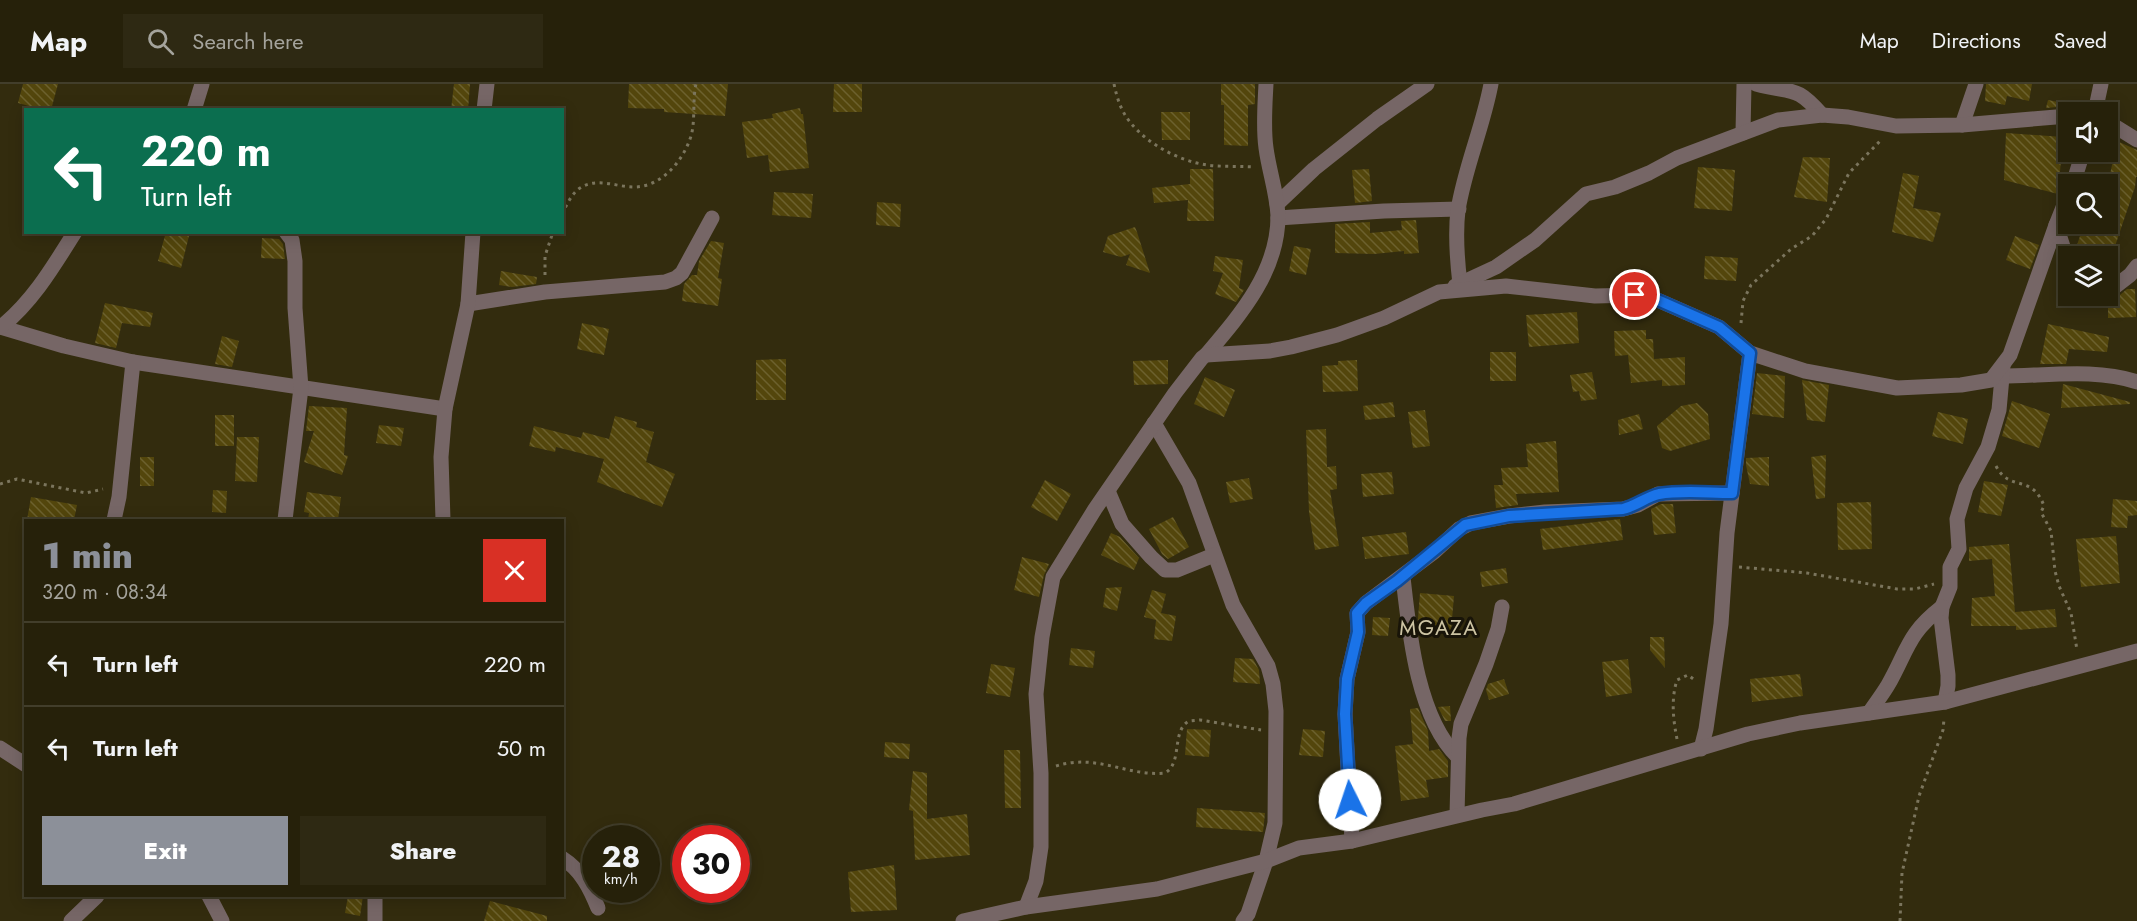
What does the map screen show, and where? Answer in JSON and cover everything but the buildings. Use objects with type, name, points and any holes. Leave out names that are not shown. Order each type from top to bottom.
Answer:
[{"type":"street","points":[[194,108],[202,84]]},
{"type":"street","points":[[484,108],[487,84]]},
{"type":"street","points":[[1026,907],[1036,881],[1041,847],[1041,772],[1036,694],[1053,577],[1095,509],[1154,423],[1193,369],[1243,311],[1261,281],[1273,252],[1277,211],[1265,139],[1266,84]]},
{"type":"street","points":[[1277,211],[1314,169],[1377,119],[1427,84]]},
{"type":"street","points":[[1460,284],[1456,255],[1458,209],[1491,84]]},
{"type":"street","points":[[1743,133],[1744,84]]},
{"type":"street","points":[[1756,84],[1801,92],[1822,115]]},
{"type":"street","points":[[1962,125],[1976,84]]},
{"type":"street","points":[[2097,102],[2101,84]]},
{"type":"street","points":[[1206,355],[1270,351],[1337,335],[1384,318],[1496,267],[1535,240],[1586,194],[1615,187],[1677,158],[1778,120],[1822,115],[1848,117],[1896,126],[1962,125],[2058,117]]},
{"type":"street","points":[[2118,128],[2137,140]]},
{"type":"street","points":[[1277,211],[1458,209]]},
{"type":"street","points":[[468,304],[545,292],[665,282],[682,273],[712,218]]},
{"type":"street","points":[[1945,702],[1948,686],[1941,631],[1942,608],[1950,582],[1950,567],[1959,549],[1956,525],[1958,515],[1966,488],[1988,447],[1999,410],[2003,371],[2058,220]]},
{"type":"street","points":[[2056,225],[2063,246]]},
{"type":"street","points":[[0,327],[18,313],[39,289],[74,234]]},
{"type":"street","points":[[285,519],[301,388],[295,308],[295,261],[292,240],[288,234]]},
{"type":"street","points":[[443,519],[441,457],[445,409],[468,304],[473,234]]},
{"type":"street","points":[[2118,284],[2137,266]]},
{"type":"street","points":[[1439,292],[1506,286],[1595,296],[1653,298],[1719,327],[1750,353],[1804,371],[1897,388],[1962,385],[1991,380],[2003,371],[2087,374],[2122,377],[2137,382]]},
{"type":"street","points":[[0,327],[133,363],[445,409]]},
{"type":"street","points":[[1701,749],[1706,729],[1720,624],[1732,493],[1750,353]]},
{"type":"street","points":[[114,519],[121,480],[133,363]]},
{"type":"street","points":[[1154,423],[1189,483],[1233,605],[1270,673],[1275,698],[1275,823],[1266,861],[1248,914],[1243,921]]},
{"type":"street","points":[[1108,491],[1122,524],[1165,570],[1177,570],[1214,555]]},
{"type":"street","points":[[1352,841],[1345,714],[1347,679],[1358,632],[1357,613],[1366,603],[1403,576],[1459,529],[1471,523],[1545,512],[1623,509],[1638,505],[1651,496],[1664,494],[1732,493]]},
{"type":"street","points":[[1403,576],[1409,631],[1420,682],[1441,736],[1448,748],[1458,757]]},
{"type":"street","points":[[1457,816],[1461,724],[1482,675],[1498,629],[1502,607]]},
{"type":"street","points":[[1869,713],[1888,684],[1907,644],[1925,621],[1942,608]]},
{"type":"street","points":[[963,921],[1026,907],[1100,895],[1157,889],[1266,861],[1299,848],[1352,841],[1533,799],[1748,734],[1800,723],[1945,702],[2137,651]]},
{"type":"street","points":[[0,748],[24,764]]},
{"type":"street","points":[[564,859],[580,873],[598,908]]},
{"type":"street","points":[[71,921],[96,897]]},
{"type":"street","points":[[210,897],[222,921]]},
{"type":"street","points":[[375,897],[375,921]]},
{"type":"path","points":[[564,210],[572,195],[580,188],[592,183],[635,188],[653,184],[680,161],[691,137],[696,84]]},
{"type":"path","points":[[1114,84],[1119,104],[1131,123],[1150,142],[1179,156],[1206,165],[1270,168]]},
{"type":"path","points":[[1729,335],[1740,331],[1743,301],[1751,285],[1791,249],[1812,236],[1826,219],[1849,173],[1867,152],[1896,126]]},
{"type":"path","points":[[545,292],[545,256],[552,234]]},
{"type":"path","points":[[1988,447],[1998,471],[2007,480],[2025,484],[2039,493],[2044,506],[2041,512],[2053,537],[2057,578],[2071,613],[2076,637],[2078,667]]},
{"type":"path","points":[[0,484],[14,480],[30,481],[86,493],[121,480]]},
{"type":"path","points":[[1726,565],[1807,573],[1897,589],[1950,582]]},
{"type":"path","points":[[1679,756],[1673,720],[1677,680],[1684,675],[1691,675],[1709,699]]},
{"type":"path","points":[[1900,921],[1902,873],[1919,796],[1943,730],[1945,702]]},
{"type":"path","points":[[1041,772],[1062,764],[1088,762],[1165,773],[1171,768],[1181,728],[1189,721],[1200,720],[1276,732]]},
{"type":"district","name":"MGAZA","points":[[1439,628]]},
{"type":"route","points":[[1350,800],[1345,714],[1347,679],[1358,632],[1356,616],[1358,610],[1366,603],[1434,552],[1459,529],[1471,523],[1545,512],[1607,511],[1631,508],[1651,496],[1664,494],[1732,493],[1750,353],[1719,327],[1653,298],[1635,295]]}]
